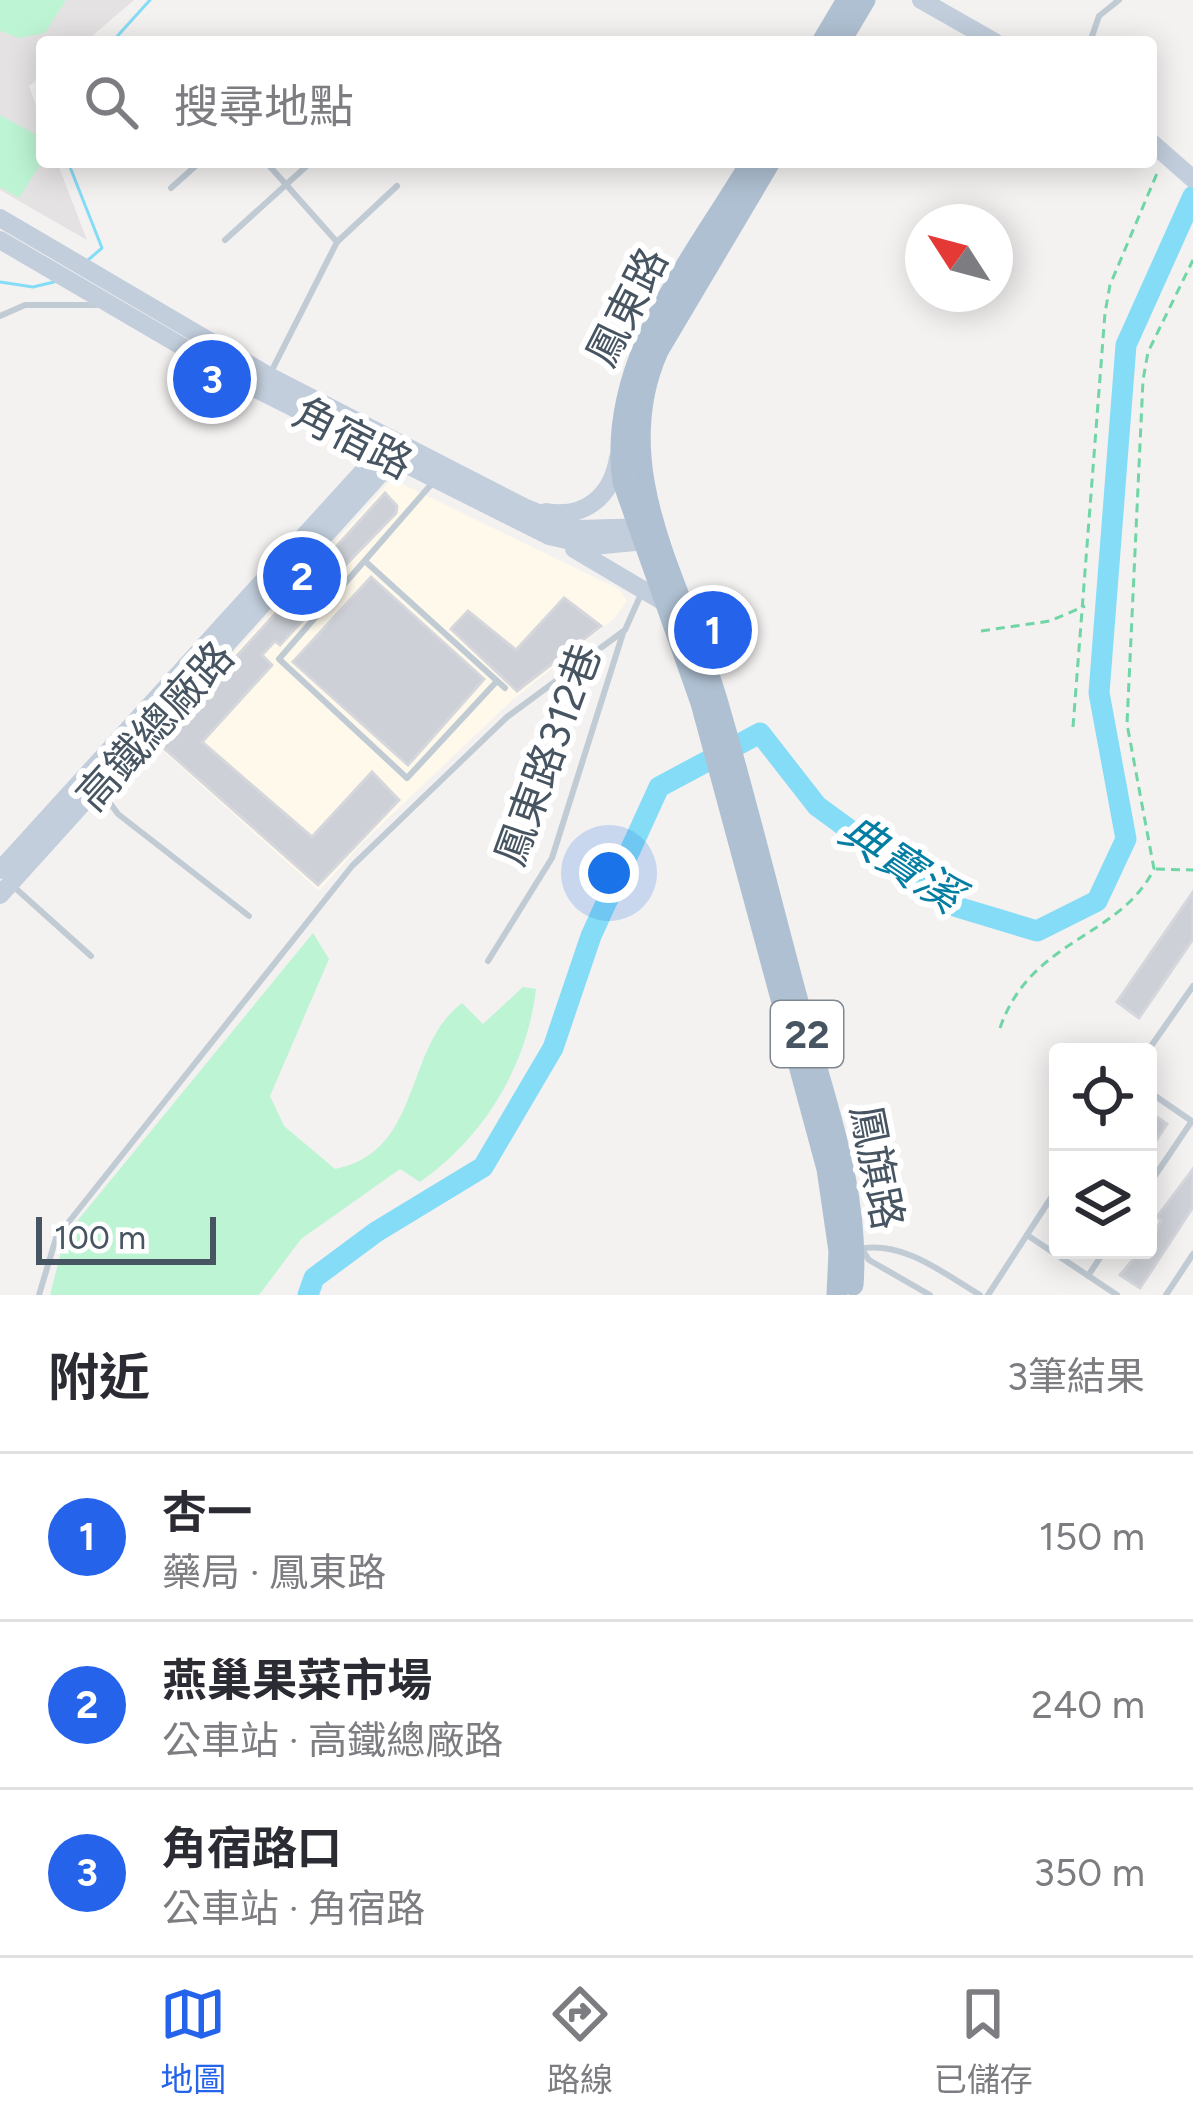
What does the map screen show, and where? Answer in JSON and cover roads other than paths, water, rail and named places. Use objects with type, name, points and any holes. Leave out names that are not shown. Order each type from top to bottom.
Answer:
[{"type":"main road","points":[[826,36],[847,0]]},
{"type":"main road","points":[[844,36],[865,0]]},
{"type":"main road","points":[[921,0],[984,36]]},
{"type":"main road","points":[[1164,153],[1193,179]]},
{"type":"main road","name":"鳳東路","points":[[708,700],[619,451],[623,401],[636,361],[748,168]]},
{"type":"main road","name":"鳳東路","points":[[708,700],[667,604],[649,534],[636,451],[646,380],[767,168]]},
{"type":"main road","name":"角宿路","points":[[0,218],[34,250],[265,384]]},
{"type":"main road","name":"角宿路","points":[[0,240],[34,250]]},
{"type":"main road","name":"角宿路","points":[[85,281],[106,305],[439,473],[549,536],[593,546],[649,534]]},
{"type":"main road","name":"高鐵總廠路","points":[[3,881],[393,450]]},
{"type":"main road","points":[[524,507],[562,515],[595,504],[610,485],[619,451]]},
{"type":"main road","name":"角宿路","points":[[439,473],[577,529],[649,534]]},
{"type":"main road","points":[[549,536],[667,604]]},
{"type":"main road","name":"鳳旗路","points":[[708,700],[827,1169],[852,1249],[852,1295]]},
{"type":"main road","name":"鳳旗路","points":[[837,1295],[852,1249]]},
{"type":"lane","points":[[1092,36],[1099,16],[1120,0]]},
{"type":"lane","points":[[172,188],[194,168]]},
{"type":"lane","points":[[271,168],[337,242]]},
{"type":"lane","points":[[225,240],[304,168]]},
{"type":"lane","points":[[265,384],[337,242],[397,186]]},
{"type":"lane","points":[[0,316],[25,304],[106,305]]},
{"type":"lane","points":[[439,473],[279,659],[406,778],[497,681]]},
{"type":"lane","points":[[367,562],[505,688]]},
{"type":"lane","name":"鳳東路312巷","points":[[488,961],[552,858],[625,630],[644,588]]},
{"type":"lane","points":[[40,1295],[56,1238],[352,866],[507,717],[625,630]]},
{"type":"lane","points":[[92,782],[118,814],[249,916]]},
{"type":"lane","points":[[3,881],[91,956]]},
{"type":"lane","points":[[1153,1043],[1193,986]]},
{"type":"lane","points":[[1157,1097],[1193,1121],[1157,1173]]},
{"type":"lane","points":[[852,1249],[877,1245],[910,1254],[984,1295],[1049,1201]]},
{"type":"lane","points":[[1027,1235],[1117,1295]]},
{"type":"lane","points":[[852,1249],[929,1295]]},
{"type":"lane","points":[[1166,1295],[1193,1254]]},
{"type":"lane","points":[[1088,1276],[1099,1259]]},
{"type":"waterway","points":[[117,36],[150,0]]},
{"type":"waterway","points":[[70,168],[102,248],[87,261]]},
{"type":"waterway","name":"典寶溪","points":[[308,1295],[314,1278],[376,1232],[483,1167],[553,1048],[591,936],[659,787],[760,733],[817,806],[954,906],[1037,931],[1097,901],[1126,839],[1099,693],[1126,345],[1193,196]]},
{"type":"waterway","points":[[0,282],[33,287],[54,282]]},
{"type":"place","name":"角宿路口","points":[[212,379]]},
{"type":"place","name":"燕巢果菜市場","points":[[302,576]]},
{"type":"place","name":"杏一","points":[[713,630]]}]
